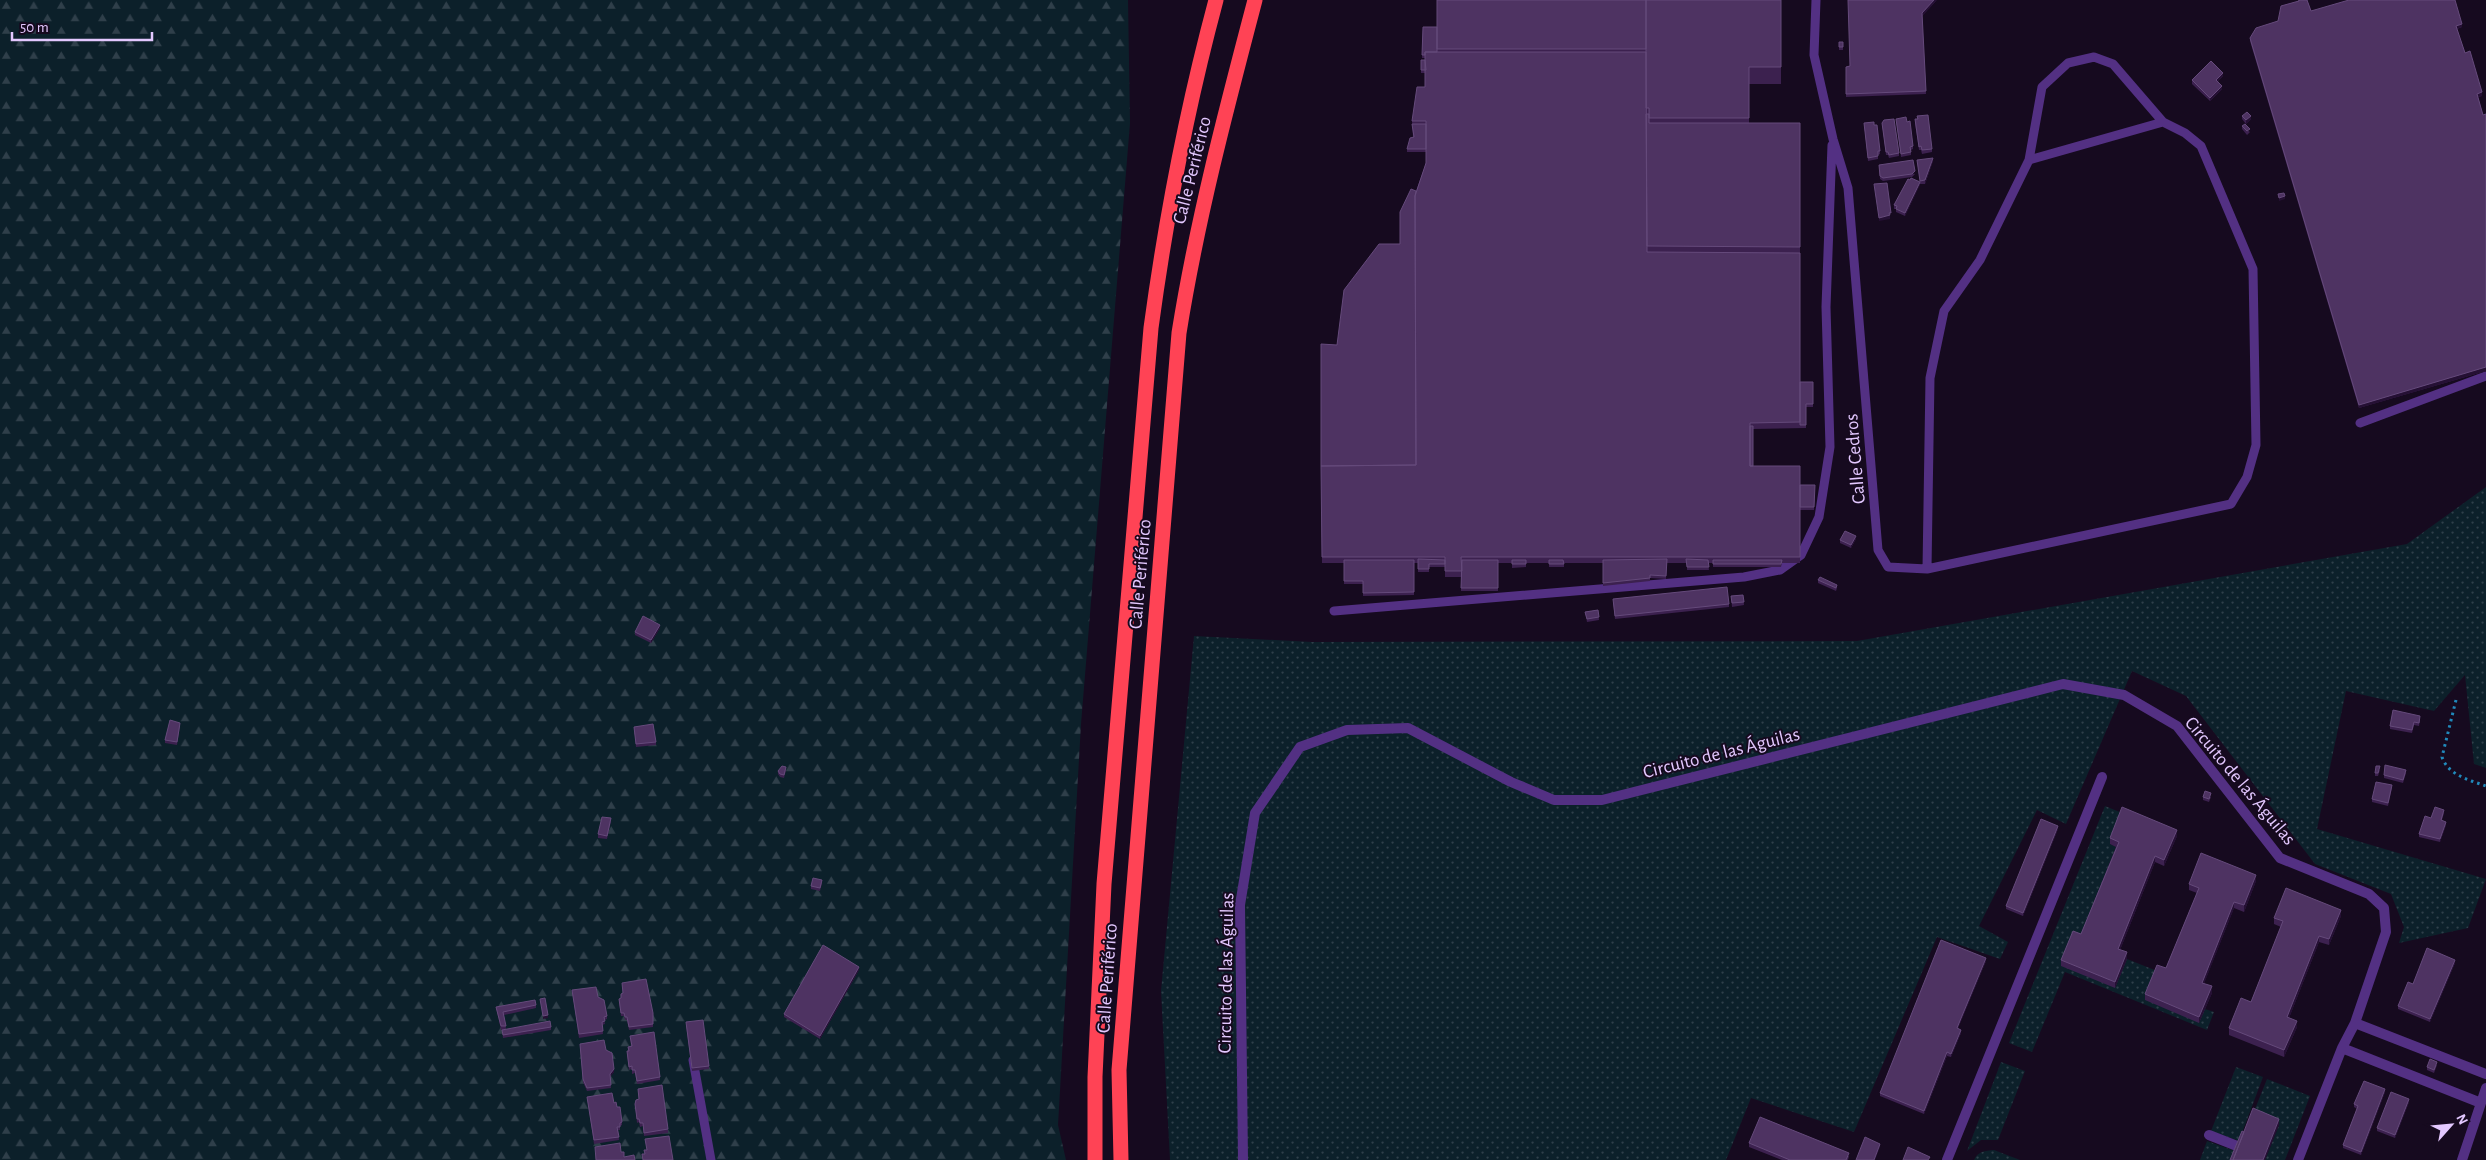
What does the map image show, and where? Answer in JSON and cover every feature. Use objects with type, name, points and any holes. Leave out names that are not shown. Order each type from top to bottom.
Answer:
[{"type":"highway","name":"Calle Periférico","points":[[1095,1160],[1095,1068],[1103,893],[1151,328],[1161,252],[1182,143],[1216,0]]},
{"type":"highway","name":"Calle Periférico","points":[[1122,1160],[1119,1070],[1179,333],[1191,259],[1206,189],[1255,0]]},
{"type":"street","name":"Circuito de las Águilas","points":[[1243,1160],[1240,905],[1255,813],[1300,746],[1347,730],[1408,728],[1511,782],[1554,800],[1602,800],[2063,684],[2124,695],[2177,726],[2280,858],[2369,894],[2384,908],[2386,932],[2355,1023],[2342,1048],[2298,1160]]},
{"type":"street","points":[[1947,1160],[2102,777]]},
{"type":"street","points":[[2355,1023],[2486,1074]]},
{"type":"street","points":[[2342,1048],[2481,1103]]},
{"type":"street","points":[[2462,1160],[2486,1088]]},
{"type":"street","points":[[2209,1135],[2237,1146]]},
{"type":"lane","name":"Calle Cedros","points":[[1816,0],[1814,54],[1832,139],[1848,188],[1878,550],[1888,566],[1927,569],[2231,504],[2246,476],[2256,445],[2253,269],[2201,146],[2185,133],[2163,122]]},
{"type":"lane","points":[[1927,569],[1930,378],[1944,311],[1980,260],[2029,160],[2042,87],[2068,63],[2094,56],[2113,64],[2163,122],[2029,160]]},
{"type":"lane","points":[[1334,611],[1744,577],[1780,570],[1801,555],[1819,517],[1830,447],[1826,307],[1832,139]]},
{"type":"lane","points":[[2360,422],[2486,376]]},
{"type":"lane","points":[[692,1052],[711,1160]]},
{"type":"path","points":[[2456,700],[2442,757],[2445,764],[2458,775],[2486,786]]},
{"type":"green space","points":[[0,0],[1128,0],[1130,123],[1081,724],[1058,1125],[1066,1160],[0,1160]]},
{"type":"green space","points":[[2486,487],[2486,768],[2474,764],[2465,675],[2434,711],[2346,691],[2317,829],[2486,879],[2468,928],[2399,943],[2404,927],[2391,894],[2315,864],[2186,696],[2132,671],[2066,824],[2037,810],[1979,926],[2008,942],[2000,959],[1937,937],[1854,1132],[1751,1098],[1726,1160],[1170,1160],[1161,991],[1194,636],[1312,642],[1857,641],[2407,544]]},
{"type":"green space","points":[[2105,806],[2122,813],[2110,844],[2119,848],[2114,988],[2127,959],[2157,971],[2205,1009],[2214,1012],[2207,1030],[2065,972],[2032,1052],[2009,1043]]},
{"type":"green space","points":[[2001,1062],[2025,1071],[1998,1140],[1981,1140],[1967,1151]]},
{"type":"green space","points":[[2236,1067],[2263,1077],[2239,1141],[2211,1131]]},
{"type":"green space","points":[[2267,1079],[2310,1096],[2285,1160],[2265,1160],[2279,1125],[2253,1114]]},
{"type":"green space","points":[[2207,1141],[2235,1151],[2231,1160],[2200,1160]]},
{"type":"green space","points":[[1994,1150],[2020,1160],[1974,1160],[1980,1153]]},
{"type":"building","points":[[1437,0],[1646,0],[1646,49],[1437,49]]},
{"type":"building","points":[[1646,0],[1781,0],[1781,67],[1749,67],[1749,118],[1649,118],[1649,108],[1646,108]]},
{"type":"building","points":[[1848,0],[1934,0],[1922,13],[1926,91],[1846,94],[1846,67],[1850,66]]},
{"type":"building","points":[[2299,0],[2307,0],[2311,11],[2349,0],[2455,0],[2462,24],[2456,26],[2465,53],[2470,51],[2482,92],[2477,94],[2483,115],[2486,114],[2486,367],[2359,405],[2250,38],[2256,28],[2278,21],[2281,6]]},
{"type":"building","points":[[1423,27],[1437,27],[1437,52],[1425,52],[1425,55],[1422,55]]},
{"type":"building","points":[[1839,42],[1843,42],[1843,47],[1839,47]]},
{"type":"building","points":[[1425,52],[1646,52],[1647,252],[1800,253],[1800,422],[1750,423],[1750,466],[1800,466],[1800,557],[1461,557],[1462,571],[1445,571],[1445,557],[1322,557],[1321,466],[1416,465],[1415,196],[1426,163],[1426,121],[1412,121],[1417,87],[1425,87]]},
{"type":"building","points":[[1421,60],[1425,60],[1426,70],[1421,70]]},
{"type":"building","points":[[2211,61],[2223,73],[2216,80],[2222,86],[2210,98],[2192,80]]},
{"type":"building","points":[[2247,112],[2251,116],[2246,120],[2242,116]]},
{"type":"building","points":[[1646,114],[1649,114],[1649,123],[1800,123],[1800,247],[1647,246]]},
{"type":"building","points":[[1928,115],[1932,149],[1922,150],[1921,146],[1919,147],[1915,119],[1918,119],[1917,116]]},
{"type":"building","points":[[1906,117],[1907,122],[1910,121],[1913,146],[1910,147],[1911,152],[1901,154],[1896,119]]},
{"type":"building","points":[[1894,119],[1899,153],[1889,155],[1886,152],[1882,123],[1884,120]]},
{"type":"building","points":[[1874,122],[1874,125],[1877,125],[1880,151],[1878,151],[1878,156],[1868,158],[1864,123]]},
{"type":"building","points":[[1412,124],[1426,124],[1426,149],[1407,149],[1410,138],[1414,137]]},
{"type":"building","points":[[2245,124],[2250,129],[2247,131],[2242,126]]},
{"type":"building","points":[[1933,158],[1925,180],[1920,181],[1917,160]]},
{"type":"building","points":[[1913,160],[1915,171],[1912,174],[1883,178],[1880,176],[1879,165]]},
{"type":"building","points":[[1911,178],[1920,182],[1905,213],[1896,209],[1897,206],[1894,205],[1908,179],[1910,180]]},
{"type":"building","points":[[1887,183],[1891,213],[1879,218],[1874,184]]},
{"type":"building","points":[[1411,189],[1416,191],[1416,465],[1321,466],[1321,344],[1337,345],[1344,290],[1379,244],[1400,244],[1400,212]]},
{"type":"building","points":[[2284,193],[2285,196],[2279,198],[2278,194]]},
{"type":"building","points":[[1800,382],[1813,382],[1813,404],[1806,404],[1806,425],[1800,425]]},
{"type":"building","points":[[1750,426],[1753,426],[1753,466],[1750,466]]},
{"type":"building","points":[[1800,485],[1815,485],[1814,507],[1800,507]]},
{"type":"building","points":[[1845,531],[1856,536],[1851,545],[1840,540]]},
{"type":"building","points":[[1418,559],[1445,560],[1445,564],[1429,564],[1429,569],[1418,569]]},
{"type":"building","points":[[1667,559],[1666,576],[1650,575],[1650,578],[1603,583],[1603,560]]},
{"type":"building","points":[[1686,559],[1708,560],[1709,567],[1687,567]]},
{"type":"building","points":[[1344,560],[1414,560],[1414,592],[1363,593],[1363,581],[1344,581]]},
{"type":"building","points":[[1462,560],[1498,560],[1498,588],[1461,588]]},
{"type":"building","points":[[1512,560],[1526,560],[1526,564],[1512,564]]},
{"type":"building","points":[[1549,560],[1563,560],[1564,564],[1549,564]]},
{"type":"building","points":[[1713,560],[1782,560],[1781,564],[1713,564]]},
{"type":"building","points":[[1820,577],[1837,585],[1836,588],[1818,580]]},
{"type":"building","points":[[1727,587],[1729,604],[1615,616],[1613,599]]},
{"type":"building","points":[[1743,595],[1744,602],[1732,603],[1731,596]]},
{"type":"building","points":[[1598,610],[1599,617],[1587,619],[1585,612]]},
{"type":"building","points":[[643,616],[660,625],[651,640],[635,632]]},
{"type":"building","points":[[2393,710],[2420,716],[2419,723],[2414,722],[2412,730],[2390,726]]},
{"type":"building","points":[[170,720],[180,723],[177,742],[165,740]]},
{"type":"building","points":[[653,724],[656,742],[636,744],[634,727]]},
{"type":"building","points":[[2385,765],[2406,770],[2403,780],[2384,775]]},
{"type":"building","points":[[782,766],[786,767],[784,775],[778,771]]},
{"type":"building","points":[[2376,766],[2380,766],[2378,773],[2375,773]]},
{"type":"building","points":[[2376,782],[2392,785],[2388,803],[2372,799]]},
{"type":"building","points":[[2205,791],[2211,793],[2209,799],[2203,797]]},
{"type":"building","points":[[2122,807],[2177,830],[2164,860],[2155,856],[2118,949],[2127,952],[2115,982],[2061,960],[2073,931],[2081,934],[2119,842],[2110,838]]},
{"type":"building","points":[[2435,807],[2444,810],[2441,820],[2446,822],[2440,839],[2419,834],[2425,816],[2431,818]]},
{"type":"building","points":[[602,817],[611,818],[607,836],[598,834]]},
{"type":"building","points":[[2041,819],[2058,826],[2023,913],[2006,906]]},
{"type":"building","points":[[2201,853],[2256,875],[2244,905],[2234,902],[2202,983],[2212,986],[2199,1017],[2145,994],[2157,965],[2166,968],[2199,888],[2189,884]]},
{"type":"building","points":[[813,878],[822,880],[820,888],[811,886]]},
{"type":"building","points":[[2286,888],[2341,910],[2329,939],[2319,936],[2287,1017],[2297,1021],[2284,1050],[2229,1028],[2241,998],[2251,1002],[2283,921],[2274,918]]},
{"type":"building","points":[[1941,940],[1986,958],[1957,1028],[1961,1030],[1951,1054],[1947,1052],[1924,1111],[1880,1093]]},
{"type":"building","points":[[823,945],[859,967],[820,1036],[784,1014]]},
{"type":"building","points":[[2427,948],[2455,960],[2430,1019],[2398,1006],[2408,982],[2413,984]]},
{"type":"building","points":[[646,979],[653,1013],[653,1024],[629,1027],[627,1017],[625,1017],[624,1013],[621,1013],[619,999],[623,993],[622,983]]},
{"type":"building","points":[[596,987],[598,997],[604,1000],[607,1016],[604,1017],[605,1021],[602,1022],[603,1031],[579,1034],[572,990]]},
{"type":"building","points":[[545,998],[548,1015],[543,1016],[540,999]]},
{"type":"building","points":[[535,1000],[536,1005],[503,1012],[506,1026],[501,1026],[496,1007]]},
{"type":"building","points":[[703,1020],[709,1066],[692,1068],[686,1022]]},
{"type":"building","points":[[550,1021],[551,1027],[503,1035],[502,1030]]},
{"type":"building","points":[[654,1032],[660,1077],[637,1081],[635,1070],[632,1070],[632,1066],[629,1067],[627,1051],[629,1051],[628,1047],[632,1046],[630,1036]]},
{"type":"building","points":[[604,1040],[606,1050],[612,1053],[614,1069],[610,1074],[611,1085],[587,1088],[583,1079],[580,1044]]},
{"type":"building","points":[[2430,1059],[2437,1062],[2434,1070],[2427,1067]]},
{"type":"building","points":[[2364,1081],[2385,1089],[2361,1152],[2343,1145],[2358,1106],[2354,1104]]},
{"type":"building","points":[[662,1085],[668,1129],[644,1133],[643,1123],[640,1123],[639,1119],[637,1119],[635,1104],[636,1100],[639,1099],[638,1089]]},
{"type":"building","points":[[2391,1092],[2409,1099],[2395,1135],[2377,1128]]},
{"type":"building","points":[[612,1093],[614,1103],[616,1102],[617,1107],[620,1107],[622,1122],[620,1127],[617,1127],[619,1137],[594,1140],[587,1097]]},
{"type":"building","points":[[2253,1108],[2279,1119],[2263,1160],[2233,1160]]},
{"type":"building","points":[[1760,1117],[1849,1153],[1846,1160],[1790,1160],[1749,1143]]},
{"type":"building","points":[[2242,1131],[2244,1132],[2233,1160],[2230,1160]]},
{"type":"building","points":[[669,1136],[673,1160],[643,1160],[642,1154],[645,1154],[644,1150],[647,1150],[645,1139]]},
{"type":"building","points":[[1865,1137],[1880,1144],[1874,1160],[1856,1160]]},
{"type":"building","points":[[620,1143],[621,1152],[624,1152],[624,1157],[634,1155],[635,1160],[596,1160],[595,1147]]},
{"type":"building","points":[[1908,1147],[1930,1157],[1928,1160],[1903,1160]]}]
